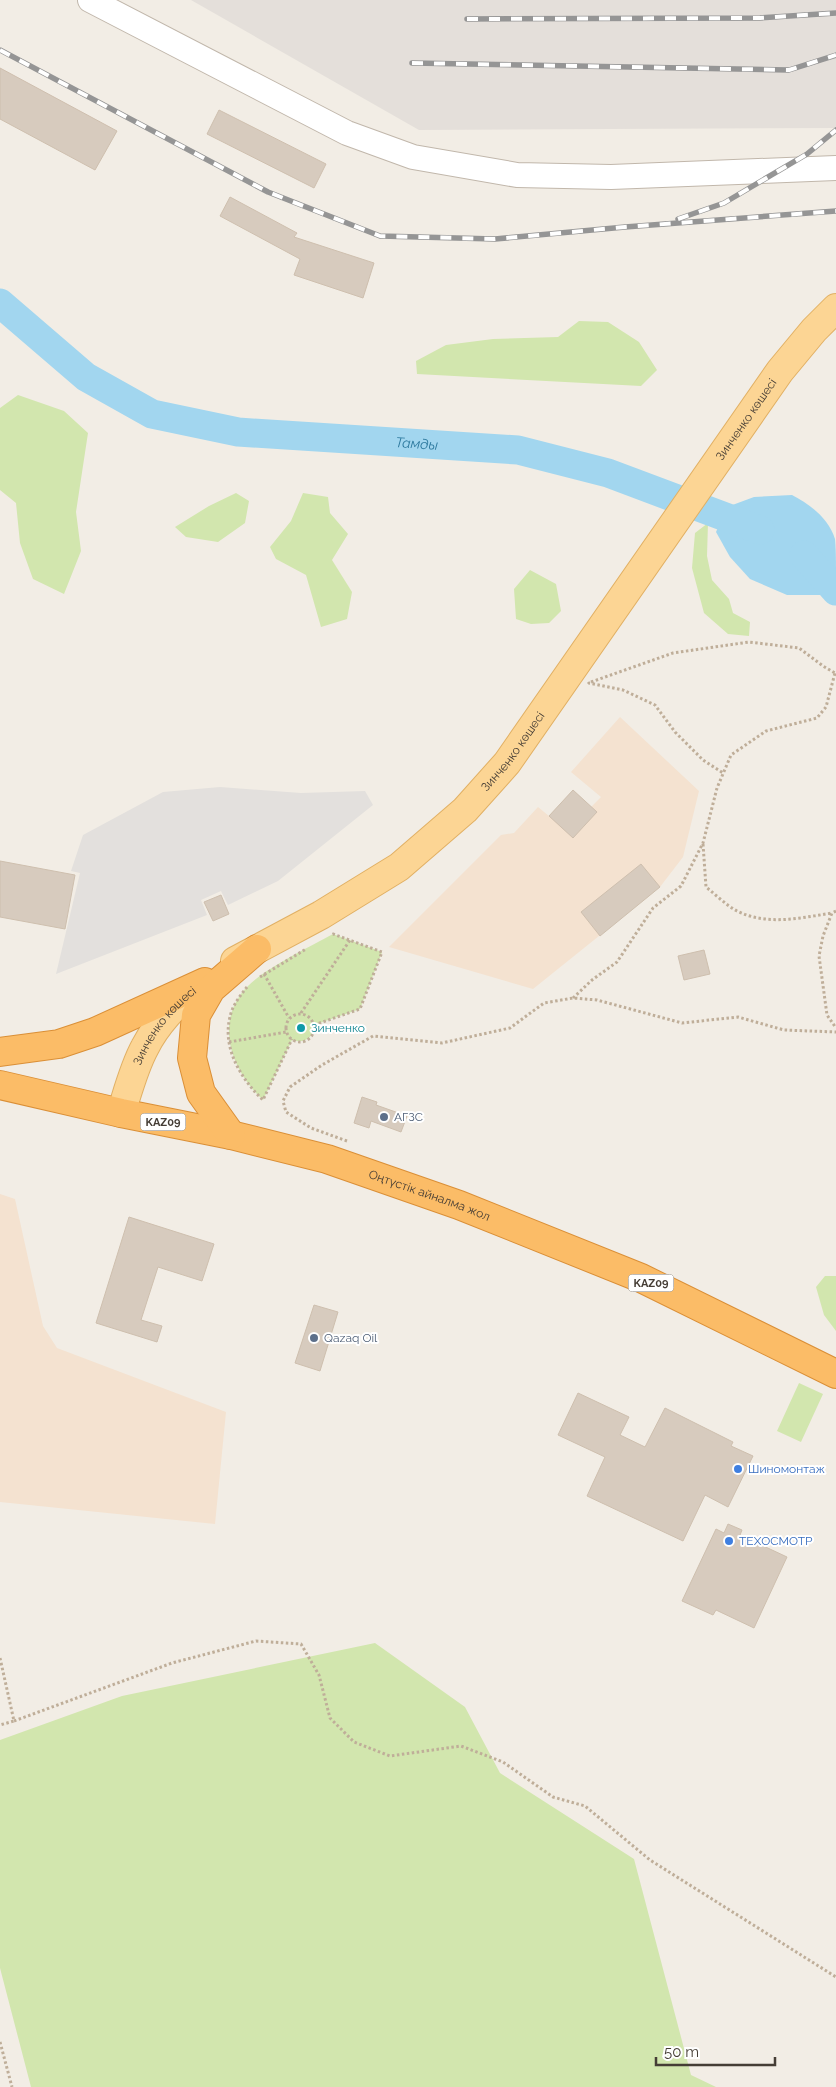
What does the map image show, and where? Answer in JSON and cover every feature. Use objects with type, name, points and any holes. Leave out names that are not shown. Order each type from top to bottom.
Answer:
[{"type":"highway","points":[[230,1135],[201,1093],[192,1058],[196,1015],[211,989],[261,961]]},
{"type":"highway","points":[[0,1052],[59,1044],[95,1032],[205,982]]},
{"type":"highway","name":"Оңтүстік айналма жол","points":[[0,1085],[121,1113],[230,1135],[327,1159],[459,1205],[641,1278],[836,1374]]},
{"type":"main road","name":"Зинченко көшесі","points":[[121,1113],[145,1046],[167,1015],[185,996],[226,966],[261,961],[321,914],[399,867],[465,810],[579,678],[654,552],[780,371],[834,314]]},
{"type":"lane","points":[[90,0],[347,133],[413,157],[518,175],[546,176],[611,177],[836,168]]},
{"type":"path","points":[[573,998],[592,980],[617,962],[653,908],[681,886],[703,843],[717,788],[730,756],[766,731],[817,718],[826,707],[835,673],[799,648],[749,642],[673,653],[579,678]]},
{"type":"path","points":[[579,678],[623,690],[655,705],[675,732],[703,760],[723,773]]},
{"type":"path","points":[[703,843],[706,887],[736,911],[765,920],[801,918],[834,912]]},
{"type":"path","points":[[834,912],[823,936],[819,956],[827,1015],[836,1028]]},
{"type":"path","points":[[314,1025],[360,1009],[382,952],[333,934],[324,939]]},
{"type":"path","points":[[289,1018],[301,1014],[350,940]]},
{"type":"path","points":[[292,1039],[263,1100],[250,1087],[239,1070],[229,1042],[230,1017],[236,1003],[248,986],[261,961],[307,949]]},
{"type":"path","points":[[261,961],[289,1018],[286,1032],[292,1039],[301,1042],[306,1041],[313,1034],[314,1025],[309,1017],[301,1014]]},
{"type":"path","points":[[356,1145],[311,1128],[286,1112],[283,1101],[290,1087],[322,1065],[372,1036],[442,1043],[510,1028],[544,1003],[573,998],[597,1000],[682,1023],[738,1017],[784,1030],[836,1032]]},
{"type":"path","points":[[229,1042],[286,1032]]},
{"type":"path","points":[[0,1725],[172,1663],[256,1640],[301,1644],[319,1675],[330,1718],[354,1742],[390,1756],[461,1746],[503,1762],[553,1797],[585,1806],[650,1860],[836,1977]]},
{"type":"path","points":[[0,1658],[14,1721]]},
{"type":"path","points":[[0,2042],[12,2087]]},
{"type":"shaded area","points":[[191,0],[836,0],[836,128],[419,130]]},
{"type":"shaded area","points":[[620,717],[699,791],[683,857],[660,887],[533,989],[389,947],[501,835],[514,833],[538,807],[549,816],[573,790],[591,807],[601,797],[571,772]]},
{"type":"shaded area","points":[[220,787],[301,793],[365,791],[373,805],[278,881],[228,905],[221,891],[201,900],[207,915],[56,974],[80,873],[71,871],[83,835],[163,792]]},
{"type":"shaded area","points":[[0,1194],[15,1199],[43,1326],[57,1348],[226,1412],[215,1524],[0,1502]]},
{"type":"green space","points":[[579,321],[608,322],[639,342],[657,370],[641,386],[417,374],[416,361],[446,345],[493,339],[558,337]]},
{"type":"green space","points":[[18,395],[64,411],[88,433],[76,512],[81,551],[64,594],[33,579],[20,543],[16,503],[0,490],[0,408]]},
{"type":"green space","points":[[236,493],[249,501],[245,523],[218,542],[186,537],[175,527],[209,506]]},
{"type":"green space","points":[[303,493],[328,497],[330,513],[348,534],[332,560],[352,592],[347,619],[321,627],[306,575],[276,559],[270,547],[291,521]]},
{"type":"green space","points":[[708,523],[707,556],[712,580],[729,599],[733,613],[750,622],[749,636],[728,634],[704,613],[692,568],[695,533]]},
{"type":"green space","points":[[530,570],[556,584],[561,611],[549,623],[531,624],[516,619],[514,589]]},
{"type":"green space","points":[[333,934],[382,952],[360,1009],[314,1025],[314,1030],[307,1039],[300,1041],[292,1040],[263,1100],[242,1074],[235,1060],[230,1045],[231,1014],[237,1000],[256,979],[288,958]]},
{"type":"green space","points":[[825,1276],[836,1276],[836,1331],[824,1315],[816,1287]]},
{"type":"green space","points":[[799,1383],[823,1394],[801,1442],[777,1431]]},
{"type":"green space","points":[[375,1643],[465,1707],[500,1773],[634,1859],[691,2075],[716,2087],[31,2087],[0,1968],[0,1740],[122,1696]]},
{"type":"water","points":[[792,495],[824,519],[835,539],[836,578],[820,595],[787,595],[750,579],[730,557],[716,532],[727,507],[754,497]]},
{"type":"building","points":[[0,68],[117,131],[95,170],[0,119]]},
{"type":"building","points":[[219,110],[326,164],[314,188],[207,134]]},
{"type":"building","points":[[230,197],[297,233],[294,237],[374,263],[363,298],[294,275],[300,259],[220,216]]},
{"type":"building","points":[[573,790],[597,812],[573,838],[549,816]]},
{"type":"building","points":[[0,861],[75,875],[65,929],[0,917]]},
{"type":"building","points":[[641,864],[660,887],[600,936],[581,912]]},
{"type":"building","points":[[221,895],[229,914],[213,921],[204,902]]},
{"type":"building","points":[[704,950],[710,974],[684,980],[678,956]]},
{"type":"building","points":[[362,1097],[377,1102],[376,1105],[407,1116],[401,1132],[371,1121],[369,1128],[354,1123]]},
{"type":"building","points":[[129,1217],[214,1244],[202,1281],[158,1267],[141,1320],[162,1326],[157,1342],[96,1323]]},
{"type":"building","points":[[314,1305],[338,1312],[320,1371],[295,1363]]},
{"type":"building","points":[[578,1393],[629,1417],[620,1435],[645,1447],[665,1408],[733,1442],[731,1446],[753,1456],[728,1507],[705,1495],[683,1541],[587,1496],[605,1457],[558,1435]]},
{"type":"building","points":[[728,1524],[742,1530],[740,1535],[787,1557],[754,1628],[716,1610],[713,1615],[682,1601],[716,1529],[724,1533]]},
{"type":"waterway","name":"Тамды","points":[[0,303],[86,377],[152,414],[238,432],[518,450],[608,473],[760,530]]},
{"type":"waterway","name":"Тамды","points":[[804,555],[836,591]]},
{"type":"railway","points":[[467,19],[760,18],[836,13]]},
{"type":"railway","points":[[0,50],[268,192],[380,236],[495,239],[836,211]]},
{"type":"railway","points":[[412,63],[789,70],[836,55]]},
{"type":"railway","points":[[678,219],[724,203],[807,154],[836,130]]},
{"type":"place","name":"Зинченко","points":[[301,1028]]},
{"type":"place","name":"АГЗС","points":[[384,1117]]},
{"type":"place","name":"Qazaq Oil","points":[[314,1338]]},
{"type":"place","name":"Шиномонтаж","points":[[738,1469]]},
{"type":"place","name":"ТЕХОСМОТР","points":[[729,1541]]}]
